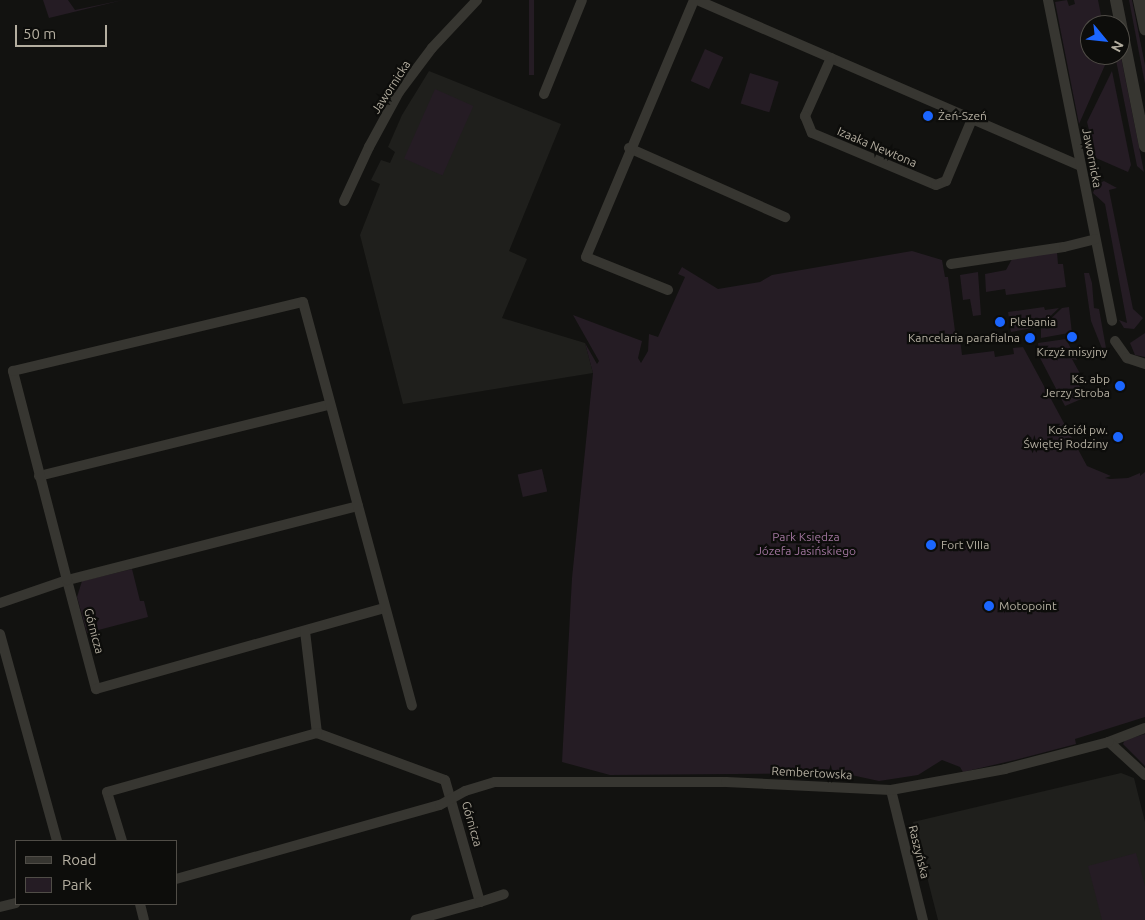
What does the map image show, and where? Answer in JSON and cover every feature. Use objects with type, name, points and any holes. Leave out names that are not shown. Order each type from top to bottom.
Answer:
[{"type":"street","name":"Jawornicka","points":[[344,201],[369,146],[399,92],[432,48],[477,0]]},
{"type":"street","points":[[544,94],[582,0]]},
{"type":"street","points":[[668,290],[586,257],[629,148],[696,0],[1081,166]]},
{"type":"street","name":"Jawornicka","points":[[1048,0],[1112,322]]},
{"type":"street","points":[[1116,0],[1145,146]]},
{"type":"street","points":[[1139,0],[1145,29]]},
{"type":"street","name":"Izaaka Newtona","points":[[831,58],[805,116],[812,133],[936,185],[946,181],[972,119]]},
{"type":"street","points":[[629,148],[784,217]]},
{"type":"street","points":[[951,264],[1064,247],[1096,239]]},
{"type":"street","points":[[67,580],[13,371],[304,302],[329,405],[412,706]]},
{"type":"street","points":[[1115,341],[1127,358],[1145,364]]},
{"type":"street","points":[[39,476],[329,405]]},
{"type":"street","points":[[0,603],[67,580],[358,506]]},
{"type":"street","name":"Górnicza","points":[[67,580],[96,689],[384,608]]},
{"type":"street","points":[[304,631],[317,733]]},
{"type":"street","points":[[0,634],[57,840]]},
{"type":"street","name":"Rembertowska","points":[[452,799],[465,791],[510,782],[726,782],[891,790],[1005,769],[1109,742],[1145,728]]},
{"type":"street","points":[[122,840],[107,792],[317,733],[445,780],[452,799]]},
{"type":"street","points":[[1109,742],[1145,775]]},
{"type":"street","name":"Raszyńska","points":[[891,790],[923,920]]},
{"type":"street","name":"Górnicza","points":[[178,878],[440,805],[452,799],[480,902]]},
{"type":"street","points":[[415,920],[504,894]]},
{"type":"street","points":[[0,907],[15,903]]},
{"type":"street","points":[[140,905],[144,920]]},
{"type":"shaded area","points":[[429,71],[561,124],[509,251],[527,259],[502,318],[585,343],[593,373],[403,404],[360,235],[380,184],[371,180],[381,160],[390,163],[395,152],[388,147],[402,115]]},
{"type":"shaded area","points":[[1121,773],[1134,778],[1145,822],[1145,920],[938,920],[913,822]]},
{"type":"green space","points":[[43,0],[68,0],[75,10],[123,0],[49,18]]},
{"type":"green space","points":[[529,0],[534,0],[534,75],[529,75]]},
{"type":"green space","points":[[1067,0],[1069,6],[1075,4],[1074,0],[1098,0],[1101,15],[1080,15],[1080,65],[1105,65],[1079,124],[1055,2]]},
{"type":"green space","points":[[1129,0],[1132,0],[1145,65],[1145,84]]},
{"type":"green space","points":[[705,49],[723,57],[709,89],[691,81]]},
{"type":"green space","points":[[1117,65],[1123,65],[1144,172],[1137,166]]},
{"type":"green space","points":[[1112,71],[1131,165],[1128,172],[1096,158],[1087,122]]},
{"type":"green space","points":[[750,73],[779,82],[769,112],[741,104]]},
{"type":"green space","points":[[435,89],[473,106],[442,176],[404,158]]},
{"type":"green space","points":[[1104,181],[1117,188],[1109,190],[1133,309],[1143,318],[1134,329],[1124,328],[1119,320],[1127,323],[1105,204],[1093,193],[1096,185]]},
{"type":"green space","name":"Park Księdza Józefa Jasińskiego","points":[[912,251],[942,260],[945,277],[948,277],[956,339],[960,339],[962,355],[994,351],[995,357],[1014,354],[1013,348],[1023,347],[1087,466],[1111,476],[1105,478],[1110,479],[1128,478],[1140,473],[1140,476],[1145,472],[1145,717],[1075,739],[1076,744],[1015,760],[963,772],[960,767],[942,760],[918,775],[879,781],[842,773],[610,775],[562,762],[572,578],[593,373],[585,343],[597,364],[599,361],[573,315],[642,341],[638,358],[641,363],[648,351],[649,334],[658,337],[685,277],[678,274],[682,267],[718,289],[760,282],[772,275]]},
{"type":"green space","points":[[1057,252],[1058,264],[1063,264],[1066,287],[1006,295],[1005,289],[986,292],[985,274],[1006,270],[1012,259]]},
{"type":"green space","points":[[978,272],[981,315],[973,316],[970,299],[963,300],[960,275]]},
{"type":"green space","points":[[1084,273],[1089,273],[1092,283],[1094,308],[1099,309],[1106,348],[1103,351],[1091,321]]},
{"type":"green space","points":[[1044,307],[1045,310],[1059,308],[1039,327],[1011,332],[1008,312]]},
{"type":"green space","points":[[1069,307],[1073,342],[1069,333],[1041,338],[1041,328],[1062,308]]},
{"type":"green space","points":[[1145,333],[1145,357],[1135,355],[1130,343]]},
{"type":"green space","points":[[1066,339],[1077,360],[1072,359],[1083,379],[1076,380],[1086,397],[1065,406],[1039,356],[1038,343]]},
{"type":"green space","points":[[542,469],[547,491],[523,497],[518,475]]},
{"type":"green space","points":[[132,569],[140,601],[144,601],[148,617],[87,633],[77,597],[82,581]]},
{"type":"green space","points":[[1145,734],[1145,766],[1123,744],[1125,740]]},
{"type":"green space","points":[[1136,853],[1145,886],[1145,920],[1102,920],[1088,866]]},
{"type":"place","name":"Żeń-Szeń","points":[[928,116]]},
{"type":"place","name":"Plebania","points":[[1000,322]]},
{"type":"place","name":"Krzyż misyjny","points":[[1072,337]]},
{"type":"place","name":"Kancelaria parafialna","points":[[1030,338]]},
{"type":"place","name":"Ks. abp Jerzy Stroba","points":[[1120,386]]},
{"type":"place","name":"Kościół pw. Świętej Rodziny","points":[[1118,437]]},
{"type":"place","name":"Fort VIIIa","points":[[931,545]]},
{"type":"place","name":"Motopoint","points":[[989,606]]}]
